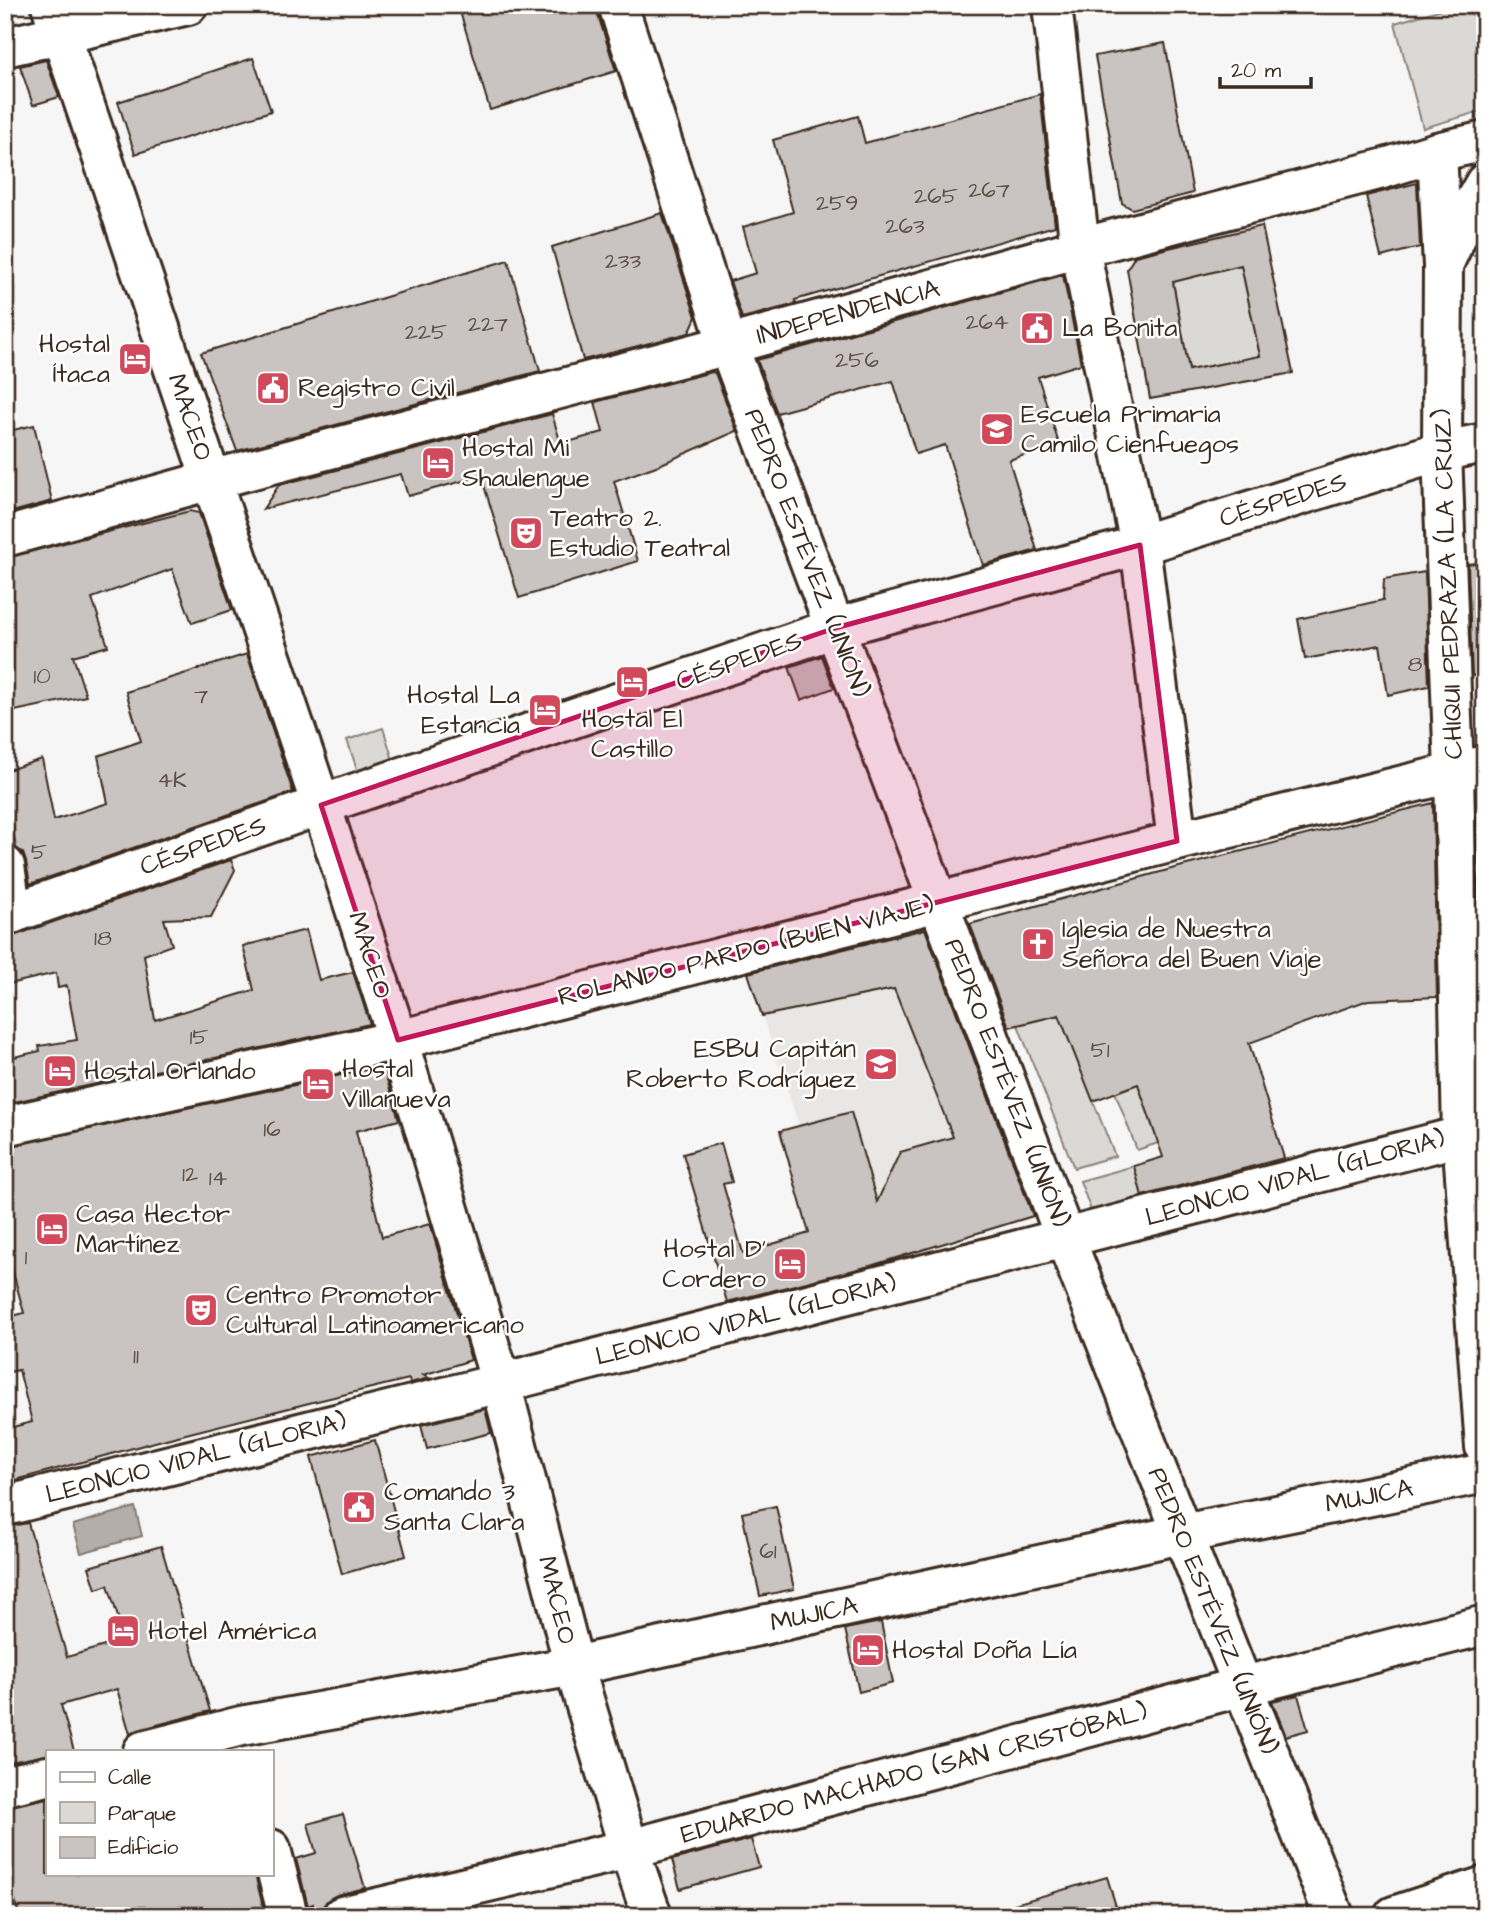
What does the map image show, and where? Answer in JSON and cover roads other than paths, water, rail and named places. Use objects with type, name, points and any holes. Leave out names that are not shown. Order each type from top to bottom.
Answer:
[{"type":"street","points":[[5,47],[56,20],[188,5]]},
{"type":"street","name":"PEDRO ESTÉVEZ (UNIÓN)","points":[[618,5],[729,345],[835,628],[1065,1238],[1334,1916]]},
{"type":"street","points":[[1052,5],[1080,248],[1140,545],[1177,841]]},
{"type":"street","name":"MACEO","points":[[56,20],[398,1040],[501,1383],[574,1666],[652,1916]]},
{"type":"street","name":"INDEPENDENCIA","points":[[5,537],[1485,141]]},
{"type":"street","name":"CHIQUI PEDRAZA (LA CRUZ)","points":[[1437,152],[1443,266],[1442,451],[1469,769],[1474,1133],[1485,1447]]},
{"type":"street","name":"CHIQUI PEDRAZA (LA CRUZ)","points":[[1443,266],[1485,183]]},
{"type":"street","name":"CÉSPEDES","points":[[9,915],[835,628],[1140,545],[1442,451],[1485,443]]},
{"type":"street","name":"ROLANDO PARDO (BUEN VIAJE)","points":[[5,1126],[398,1040],[1469,769]]},
{"type":"street","points":[[5,866],[9,915]]},
{"type":"street","name":"LEONCIO VIDAL (GLORIA)","points":[[5,1506],[501,1383],[1474,1133]]},
{"type":"street","name":"MUJICA","points":[[151,1750],[244,1739],[1182,1534],[1485,1473]]},
{"type":"street","name":"EDUARDO MACHADO (SAN CRISTÓBAL)","points":[[342,1916],[629,1849],[1485,1625]]},
{"type":"street","points":[[5,1786],[46,1776]]},
{"type":"street","points":[[273,1857],[288,1916]]},
{"type":"street","points":[[1394,1916],[1485,1886]]},
{"type":"place","name":"La Bonita","points":[[1037,328]]},
{"type":"place","name":"Hostal Ítaca","points":[[135,359]]},
{"type":"place","name":"Registro Civil","points":[[273,388]]},
{"type":"place","name":"Escuela Primaria Camilo Cienfuegos","points":[[997,429]]},
{"type":"place","name":"Hostal Mi Shaulengue","points":[[438,463]]},
{"type":"place","name":"Teatro 2. Estudio Teatral","points":[[526,533]]},
{"type":"place","name":"Hostal El Castillo","points":[[632,682]]},
{"type":"place","name":"Hostal La Estancia","points":[[545,710]]},
{"type":"place","name":"Iglesia de Nuestra Señora del Buen Viaje","points":[[1038,944]]},
{"type":"place","name":"ESBU Capitán Roberto Rodríguez","points":[[881,1064]]},
{"type":"place","name":"Hostal Orlando","points":[[60,1071]]},
{"type":"place","name":"Hostal Villanueva","points":[[318,1084]]},
{"type":"place","name":"Casa Hector Martínez","points":[[52,1229]]},
{"type":"place","name":"Hostal D' Cordero","points":[[790,1264]]},
{"type":"place","name":"Centro Promotor Cultural Latinoamericano","points":[[201,1310]]},
{"type":"place","name":"Comando 3 Santa Clara","points":[[359,1507]]},
{"type":"place","name":"Hotel América","points":[[123,1631]]},
{"type":"place","name":"Hostal Doña Lía","points":[[868,1650]]}]
